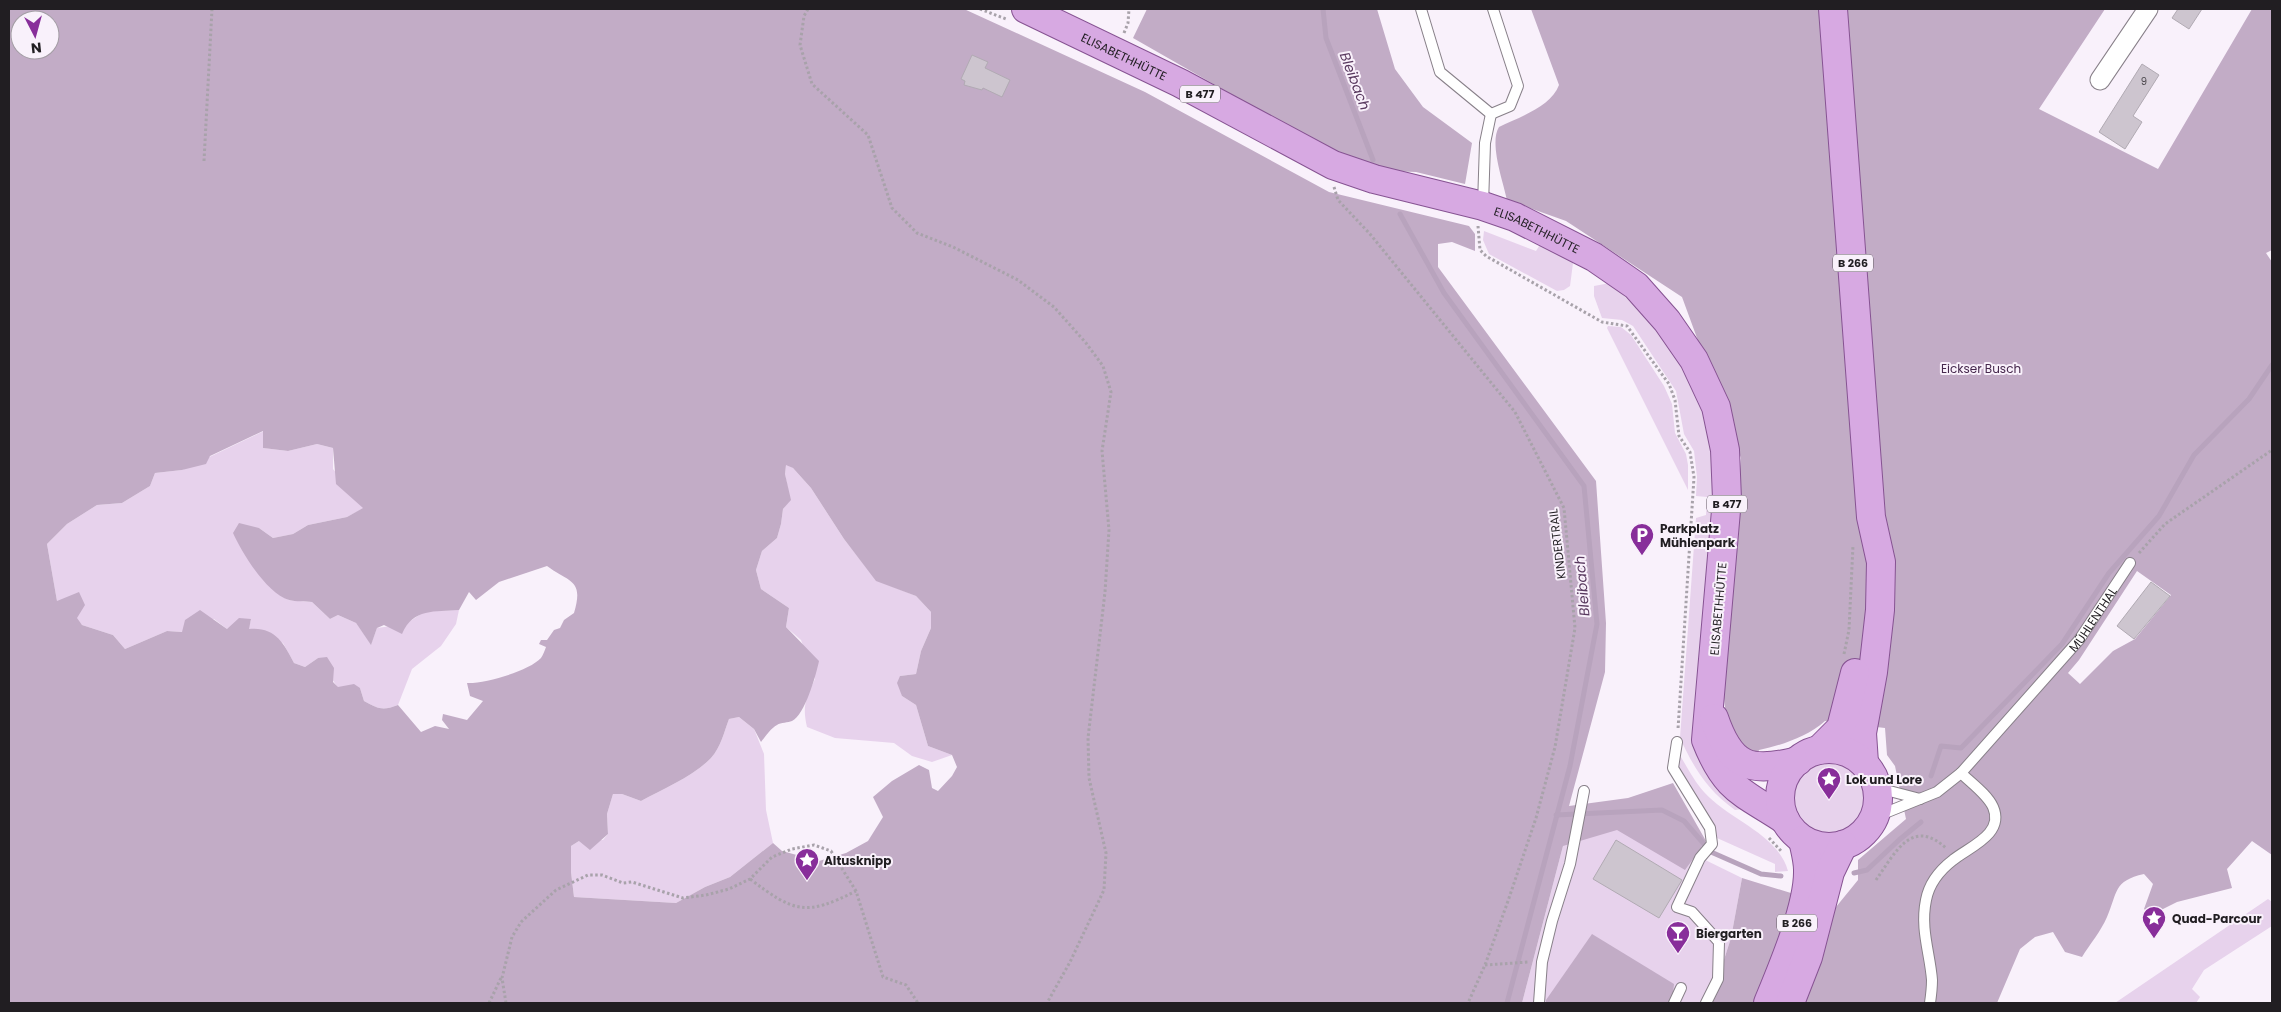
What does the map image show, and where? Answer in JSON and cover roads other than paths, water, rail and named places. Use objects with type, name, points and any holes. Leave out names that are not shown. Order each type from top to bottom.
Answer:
[{"type":"main road","name":"ELISABETHHÜTTE","points":[[1026,9],[1180,84],[1333,165],[1478,214],[1539,228],[1594,257],[1636,286],[1667,321],[1694,360],[1716,407],[1725,450],[1727,499],[1710,702]]},
{"type":"main road","name":"B 266","points":[[1833,9],[1871,517],[1881,562],[1880,610],[1873,672],[1862,733],[1864,763]]},
{"type":"main road","name":"B 266","points":[[1808,756],[1841,728],[1850,698],[1864,608],[1866,560],[1871,517]]},
{"type":"main road","name":"B 477","points":[[1710,702],[1721,734],[1730,750],[1742,762],[1756,767],[1773,767],[1808,756]]},
{"type":"main road","name":"B 477","points":[[1710,702],[1706,723],[1706,740],[1714,760],[1725,779],[1775,827]]},
{"type":"main road","points":[[1843,751],[1864,763],[1873,775],[1878,788],[1878,803],[1875,817],[1867,830],[1856,839],[1843,846],[1830,848],[1816,845],[1793,846],[1793,831],[1775,827],[1781,807],[1782,788],[1789,770],[1808,756],[1843,751]]},
{"type":"main road","name":"B 266","points":[[1768,1003],[1783,966],[1806,890],[1808,872],[1793,846]]},
{"type":"main road","name":"B 266","points":[[1790,1003],[1808,957],[1830,872],[1843,846]]},
{"type":"street","points":[[2100,80],[2148,9]]},
{"type":"lane","points":[[1421,9],[1440,72],[1490,114]]},
{"type":"lane","points":[[1490,114],[1510,106],[1518,86],[1493,9]]},
{"type":"lane","points":[[1478,214],[1485,143],[1490,114]]},
{"type":"lane","name":"MÜHLENTHAL","points":[[1875,817],[1936,792],[1961,773],[2079,640],[2130,563]]},
{"type":"lane","points":[[1677,742],[1673,768],[1710,828],[1712,844],[1700,858],[1677,907],[1692,912],[1719,942],[1718,979],[1706,1003]]},
{"type":"lane","points":[[1930,1003],[1932,982],[1923,924],[1928,894],[1935,877],[1982,841],[1992,829],[1995,818],[1993,807],[1986,797],[1961,773]]},
{"type":"lane","points":[[1878,788],[1920,799]]},
{"type":"lane","points":[[1539,1003],[1542,962],[1552,921],[1570,864],[1584,791]]},
{"type":"lane","points":[[1674,1003],[1681,988]]},
{"type":"waterway","name":"Bleibach","points":[[1323,9],[1326,38],[1373,160]]},
{"type":"waterway","name":"Bleibach","points":[[1400,214],[1444,293],[1584,486],[1597,624],[1570,766],[1507,1003]]},
{"type":"waterway","points":[[1931,776],[1941,746],[1961,748],[2062,644],[2109,573],[2159,516],[2194,455],[2249,399],[2272,365]]},
{"type":"waterway","points":[[1556,815],[1662,810],[1684,821],[1711,852],[1761,874],[1781,876]]},
{"type":"waterway","points":[[1854,873],[1867,870],[1921,822]]},
{"type":"place","name":"Parkplatz Mühlenpark","points":[[1642,556]]},
{"type":"place","name":"Lok und Lore","points":[[1829,800]]},
{"type":"place","name":"Altusknipp","points":[[807,881]]},
{"type":"place","name":"Quad-Parcour","points":[[2154,939]]},
{"type":"place","name":"Biergarten","points":[[1678,954]]},
{"type":"park label","name":"Eickser Busch","points":[[1981,368]]}]
